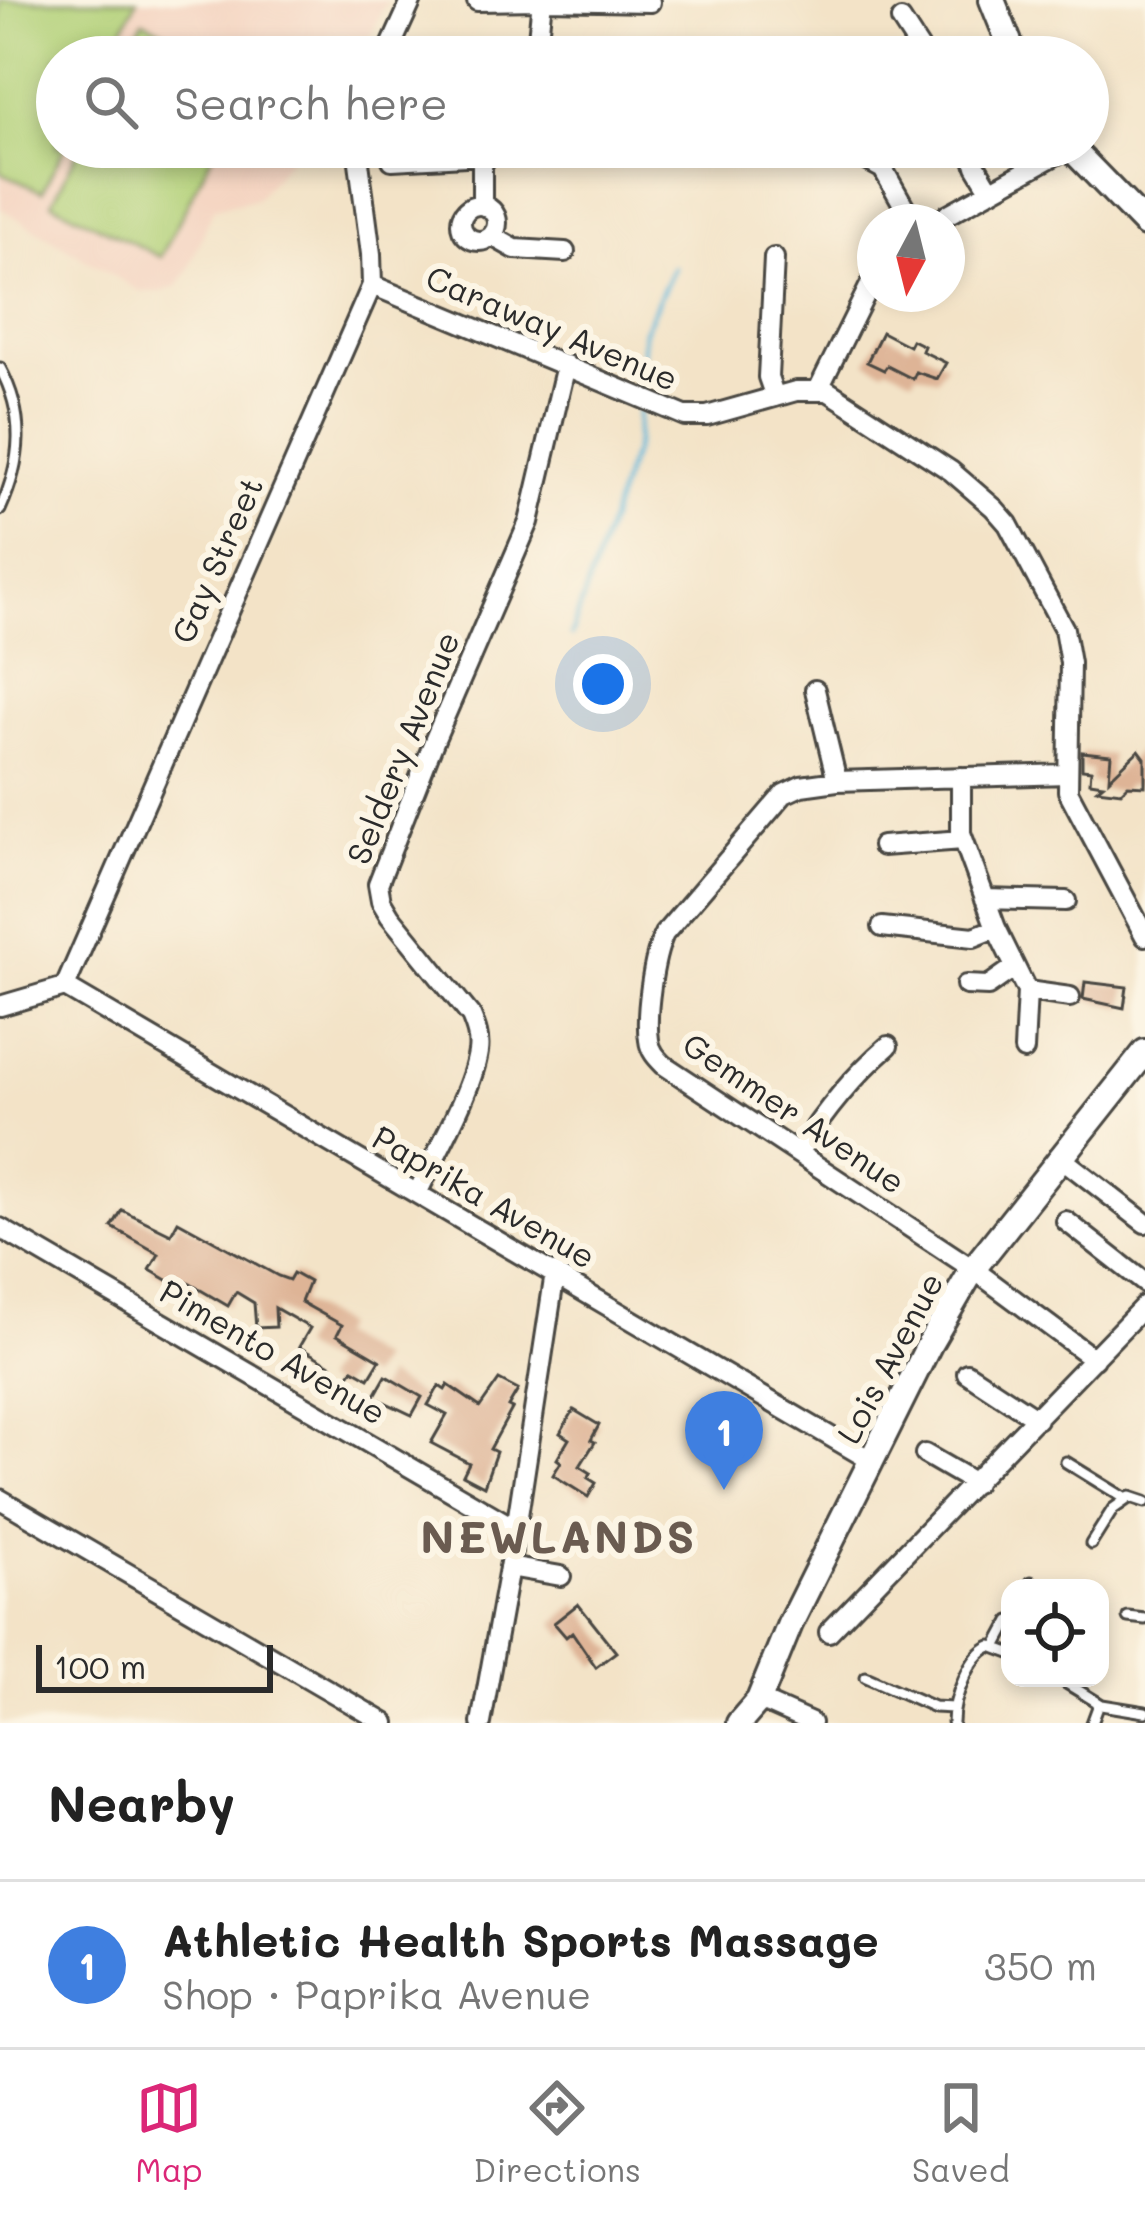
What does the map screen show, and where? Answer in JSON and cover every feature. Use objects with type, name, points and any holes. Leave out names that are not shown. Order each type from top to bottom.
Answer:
[{"type":"street","points":[[396,36],[412,0]]},
{"type":"street","points":[[538,36],[542,0]]},
{"type":"street","points":[[992,0],[1007,36]]},
{"type":"street","points":[[477,2],[650,2]]},
{"type":"street","points":[[901,20],[911,36]]},
{"type":"street","name":"Gay Street","points":[[65,987],[371,285],[360,168]]},
{"type":"street","points":[[482,205],[486,168]]},
{"type":"street","points":[[881,168],[903,204]]},
{"type":"street","points":[[977,168],[991,191]]},
{"type":"street","points":[[965,205],[1032,168]]},
{"type":"street","points":[[1090,168],[1145,224]]},
{"type":"street","points":[[492,236],[497,220],[491,209],[482,205],[464,212],[462,229],[475,241],[492,236],[515,249],[565,252]]},
{"type":"street","points":[[774,257],[768,377],[775,397]]},
{"type":"street","name":"Caraway Avenue","points":[[371,285],[695,418],[818,390]]},
{"type":"street","points":[[857,311],[818,390],[836,395],[951,471],[1008,524],[1057,610],[1068,640],[1066,774],[1071,799],[1145,936]]},
{"type":"street","name":"Seldery Avenue","points":[[418,1192],[469,1079],[478,1032],[471,1016],[390,916],[378,884],[530,522],[566,365]]},
{"type":"street","points":[[815,690],[837,781]]},
{"type":"street","name":"Gemmer Avenue","points":[[1066,774],[837,781],[784,794],[664,934],[655,961],[649,1040],[664,1065],[974,1269],[1094,1359]]},
{"type":"street","points":[[962,777],[963,840],[996,928],[1027,991],[1024,1049]]},
{"type":"street","points":[[883,846],[963,840]]},
{"type":"street","points":[[985,899],[1066,901]]},
{"type":"street","points":[[882,927],[974,938],[996,928]]},
{"type":"street","points":[[966,985],[988,986],[1015,967]]},
{"type":"street","points":[[0,1006],[65,987]]},
{"type":"street","name":"Paprika Avenue","points":[[65,987],[872,1461]]},
{"type":"street","points":[[1027,991],[1070,997]]},
{"type":"street","points":[[798,1153],[825,1110],[888,1046]]},
{"type":"street","name":"Lois Avenue","points":[[740,1723],[759,1700],[790,1624],[930,1343],[974,1269],[1145,1052]]},
{"type":"street","points":[[1060,1157],[1145,1222]]},
{"type":"street","points":[[1066,1221],[1145,1283]]},
{"type":"street","name":"Pimento Avenue","points":[[0,1228],[517,1528]]},
{"type":"street","points":[[481,1723],[517,1528],[555,1273]]},
{"type":"street","points":[[829,1632],[1145,1305]]},
{"type":"street","points":[[967,1372],[1037,1419]]},
{"type":"street","points":[[925,1454],[975,1483]]},
{"type":"street","points":[[0,1499],[385,1723]]},
{"type":"street","points":[[509,1567],[561,1576]]},
{"type":"street","points":[[759,1700],[811,1723]]},
{"type":"lane","points":[[0,368],[15,403],[19,450],[0,510]]},
{"type":"lane","points":[[1066,1462],[1126,1499],[1145,1502]]},
{"type":"lane","points":[[1091,1544],[1113,1509],[1126,1499]]},
{"type":"lane","points":[[1128,1617],[1145,1619]]},
{"type":"lane","points":[[996,1647],[1001,1638]]},
{"type":"lane","points":[[953,1723],[953,1708],[980,1651],[1001,1649]]},
{"type":"lane","points":[[866,1677],[934,1707],[953,1708]]},
{"type":"lane","points":[[1072,1687],[1099,1704],[1145,1712]]},
{"type":"lane","points":[[1092,1723],[1099,1704]]},
{"type":"shaded area","points":[[0,0],[387,0],[371,36],[36,36],[36,168],[282,168],[256,199],[214,208],[178,286],[141,292],[0,208]]},
{"type":"green space","points":[[0,0],[137,0],[119,36],[36,36],[36,168],[54,168],[42,192],[0,172]]},
{"type":"green space","points":[[143,21],[173,36],[136,36]]},
{"type":"green space","points":[[70,168],[206,168],[161,257],[52,203]]},
{"type":"building","points":[[882,332],[909,346],[912,340],[946,363],[937,379],[916,372],[913,379],[867,362]]},
{"type":"building","points":[[1139,750],[1145,758],[1145,786],[1128,785],[1121,792],[1097,789],[1103,784],[1090,782],[1091,770],[1082,769],[1082,752],[1111,755],[1109,779]]},
{"type":"building","points":[[1085,982],[1127,987],[1124,1008],[1083,999]]},
{"type":"building","points":[[122,1210],[171,1234],[178,1221],[278,1276],[289,1280],[293,1273],[309,1282],[301,1302],[342,1325],[337,1335],[380,1360],[369,1378],[353,1369],[338,1390],[322,1381],[331,1365],[299,1347],[310,1328],[275,1308],[276,1327],[256,1328],[254,1303],[236,1292],[228,1306],[187,1282],[183,1289],[150,1270],[159,1254],[112,1227]]},
{"type":"building","points":[[386,1376],[422,1397],[412,1415],[374,1397]]},
{"type":"building","points":[[499,1380],[518,1390],[490,1449],[496,1452],[484,1486],[463,1475],[469,1463],[431,1443],[447,1415],[428,1405],[439,1386],[445,1390],[448,1385],[480,1407]]},
{"type":"building","points":[[574,1410],[599,1425],[580,1466],[596,1483],[588,1497],[553,1475],[569,1439],[560,1433]]},
{"type":"building","points":[[578,1604],[616,1652],[596,1667],[572,1632],[566,1637],[554,1623]]},
{"type":"waterway","points":[[640,384],[644,331],[674,267]]},
{"type":"waterway","points":[[571,635],[636,443],[638,411]]},
{"type":"place","name":"Athletic Health Sports Massage","points":[[724,1490]]},
{"type":"district","name":"NEWLANDS","points":[[559,1537]]}]
